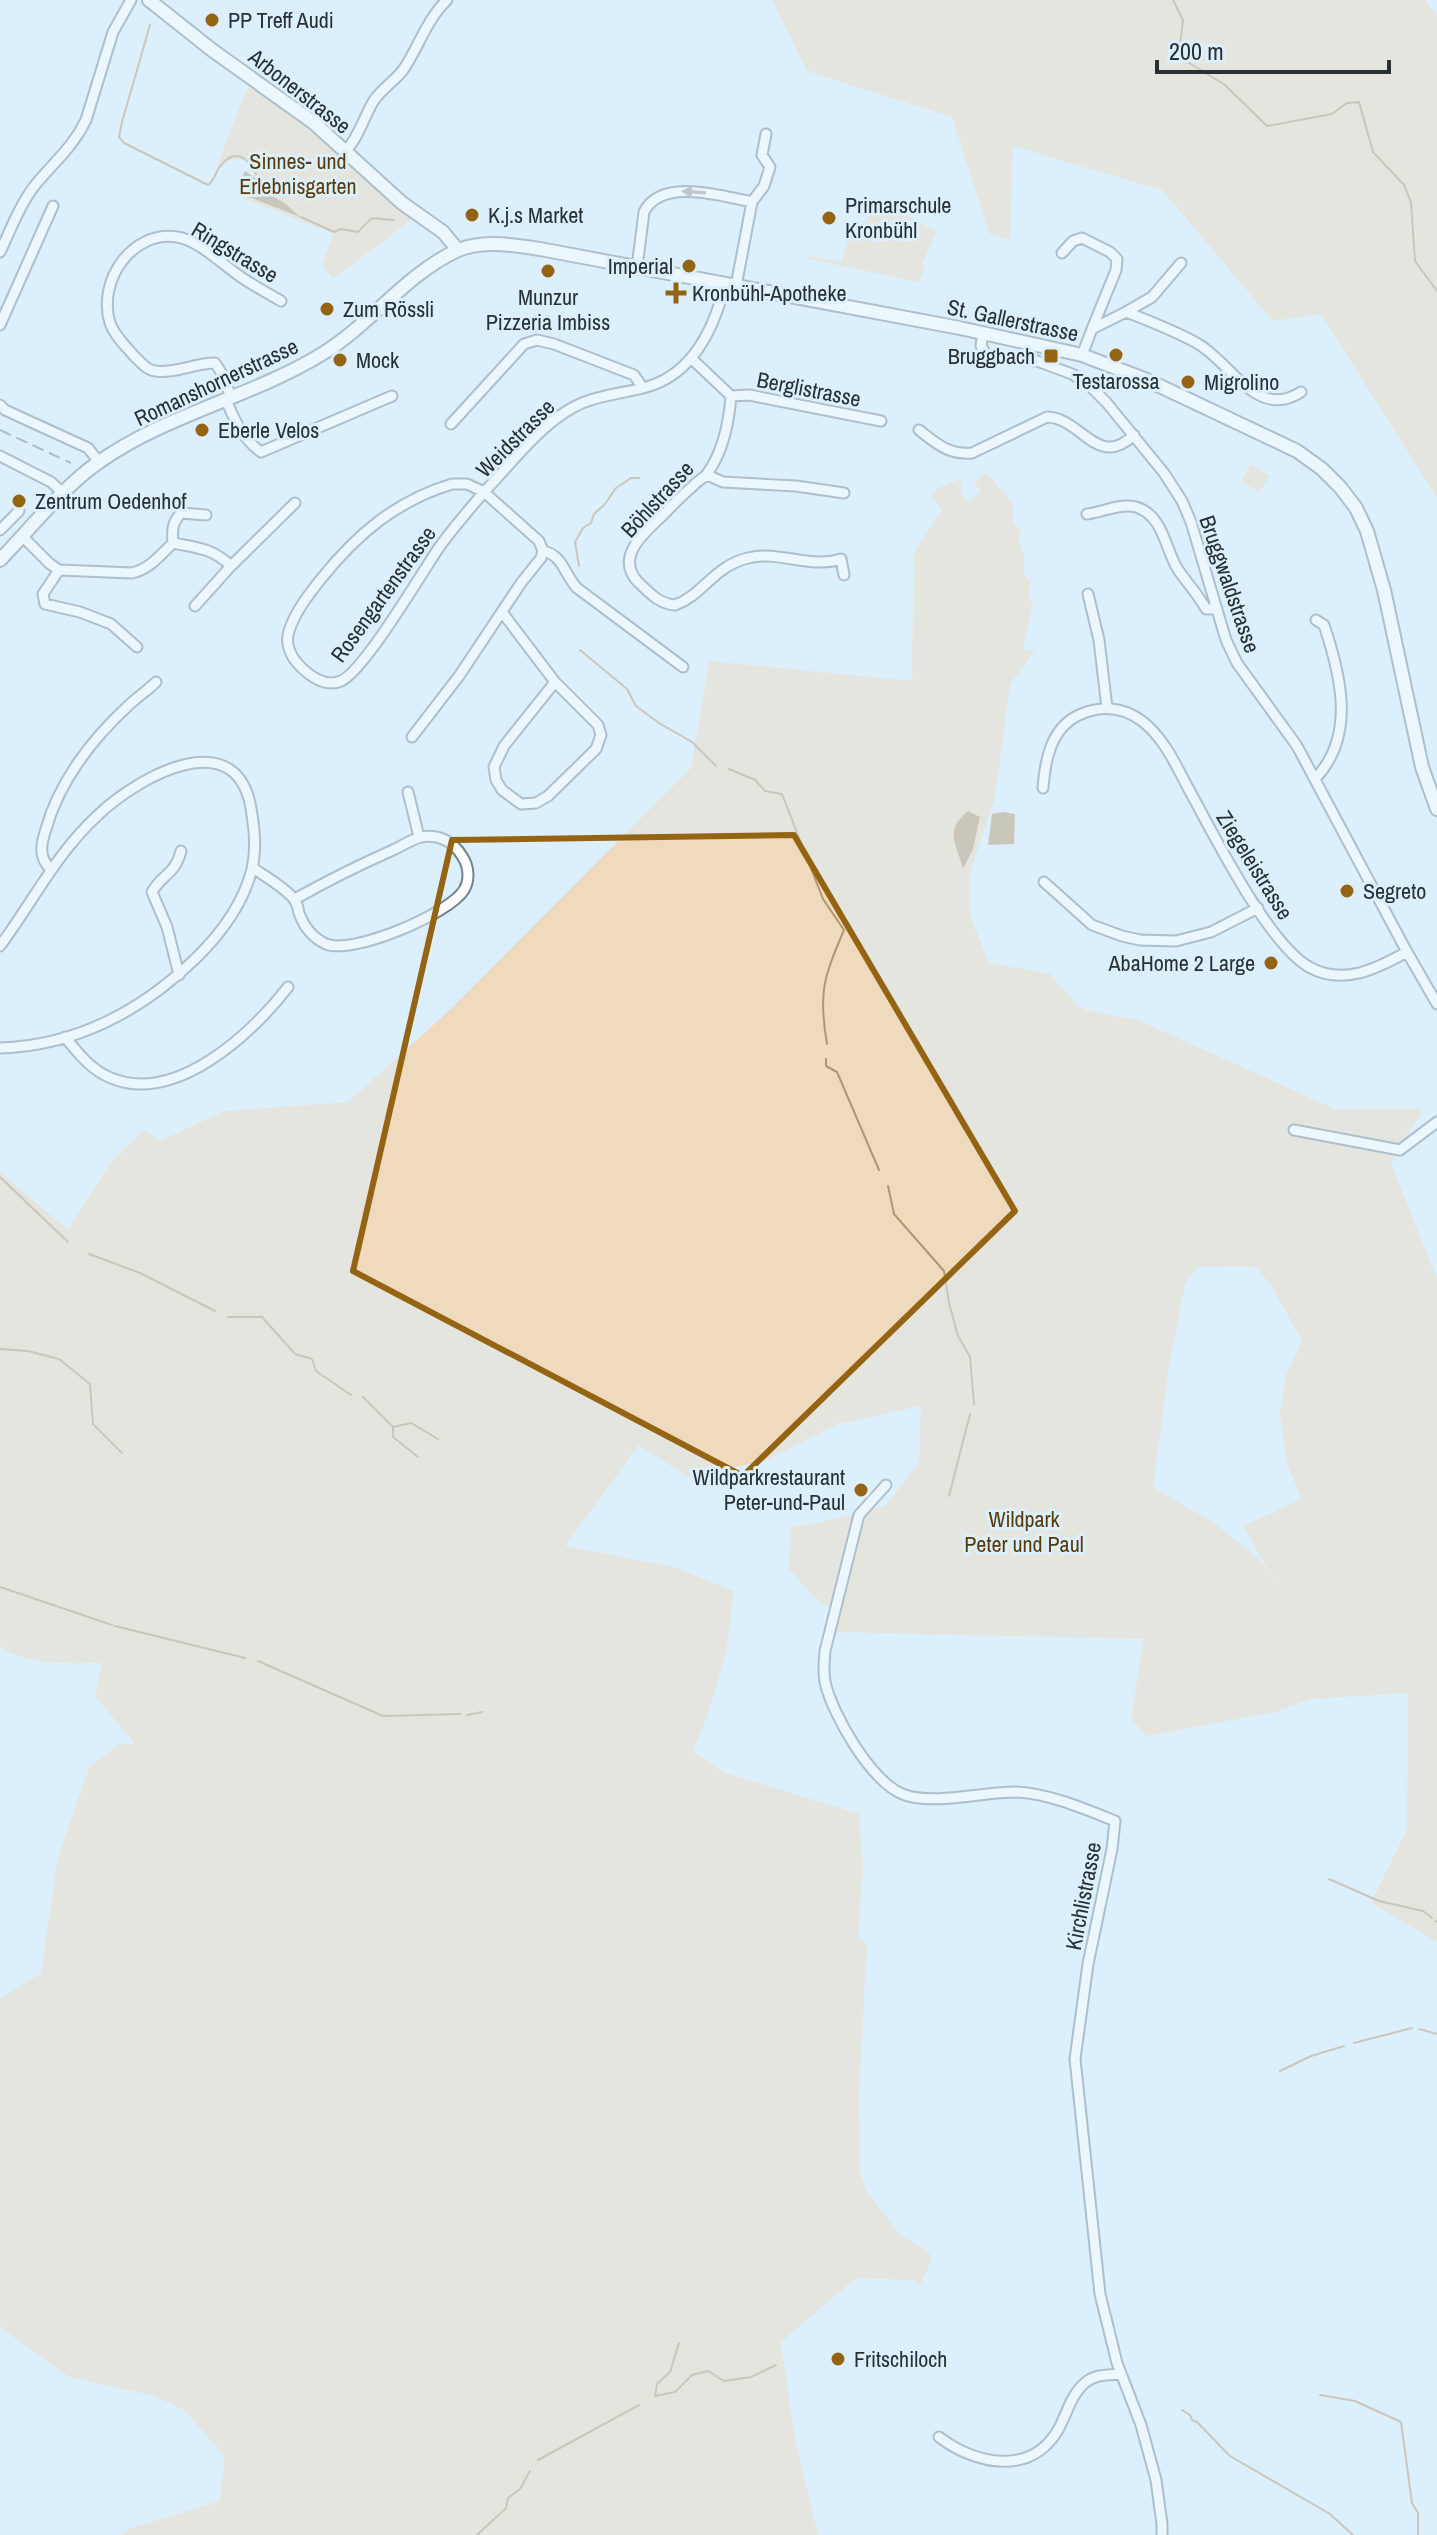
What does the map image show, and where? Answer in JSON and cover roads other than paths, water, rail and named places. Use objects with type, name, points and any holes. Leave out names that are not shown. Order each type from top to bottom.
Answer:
[{"type":"main road","name":"Arbonerstrasse","points":[[149,0],[212,50],[292,106],[410,209],[448,236],[458,250]]},
{"type":"main road","name":"St. Gallerstrasse","points":[[458,250],[512,245],[983,333],[1082,355],[1121,369],[1297,451],[1331,477],[1356,508],[1371,542],[1422,767],[1437,809]]},
{"type":"main road","name":"Romanshornerstrasse","points":[[0,560],[99,462],[146,435],[325,352],[416,278],[458,250]]},
{"type":"street","points":[[0,252],[30,192],[65,154],[86,120],[113,32],[131,0]]},
{"type":"street","points":[[345,152],[356,139],[378,95],[403,69],[422,33],[447,0]]},
{"type":"street","name":"Weidstrasse","points":[[683,667],[577,588],[560,560],[553,553],[543,551],[539,541],[484,492],[545,429],[571,409],[587,401],[643,388],[672,376],[692,359],[730,285],[752,202],[764,186],[770,167],[762,155],[766,134]]},
{"type":"street","points":[[637,267],[644,212],[658,198],[681,191],[752,202]]},
{"type":"street","points":[[0,325],[53,206]]},
{"type":"street","name":"Ringstrasse","points":[[228,399],[223,375],[215,363],[154,371],[142,364],[122,343],[113,330],[108,312],[109,292],[115,272],[127,254],[145,242],[164,236],[180,237],[196,244],[281,301]]},
{"type":"street","points":[[1062,253],[1073,241],[1082,238],[1110,252],[1117,259],[1116,270],[1082,355]]},
{"type":"street","points":[[1092,329],[1152,297],[1181,263]]},
{"type":"street","points":[[1126,312],[1200,345],[1266,400],[1289,400],[1301,392]]},
{"type":"street","name":"Bruggwaldstrasse","points":[[983,333],[981,346],[988,357],[1037,361],[1072,374],[1097,393],[1164,473],[1191,522],[1226,640],[1237,663],[1289,734],[1437,1004]]},
{"type":"street","points":[[451,424],[529,341],[554,344],[634,375],[643,388]]},
{"type":"street","points":[[692,359],[731,396]]},
{"type":"street","name":"Berglistrasse","points":[[731,396],[749,395],[881,421]]},
{"type":"street","points":[[228,399],[239,430],[248,443],[261,452],[392,396]]},
{"type":"street","name":"Böhlstrasse","points":[[731,396],[722,442],[707,475],[632,548],[629,561],[635,579],[660,602],[675,605],[716,573],[749,557],[777,556],[820,564],[841,559],[844,575]]},
{"type":"street","points":[[0,405],[88,448],[99,462]]},
{"type":"street","points":[[919,430],[941,447],[958,454],[972,453],[1047,417],[1060,419],[1105,447],[1123,445],[1134,435]]},
{"type":"street","points":[[0,456],[51,482],[64,494]]},
{"type":"street","points":[[707,475],[723,482],[796,486],[844,493]]},
{"type":"street","name":"Rosengartenstrasse","points":[[459,484],[484,492],[456,524],[396,614],[345,679],[335,683],[315,679],[296,662],[287,641],[294,621],[311,591],[367,528],[396,508],[431,491],[459,484]]},
{"type":"street","points":[[195,606],[295,503]]},
{"type":"street","points":[[1087,514],[1134,506],[1151,515],[1177,568],[1206,609],[1217,609]]},
{"type":"street","points":[[0,530],[19,511]]},
{"type":"street","points":[[173,543],[171,529],[181,513],[206,515]]},
{"type":"street","points":[[22,536],[59,570],[132,573],[148,567],[173,543]]},
{"type":"street","points":[[173,543],[211,550],[231,566]]},
{"type":"street","points":[[412,737],[459,676],[543,551]]},
{"type":"street","points":[[59,570],[43,594],[45,604],[111,624],[137,647]]},
{"type":"street","points":[[1043,788],[1047,756],[1060,731],[1073,718],[1107,708],[1099,640],[1088,594]]},
{"type":"street","points":[[502,612],[555,682],[598,725],[600,741],[548,796],[536,803],[521,804],[502,790],[494,767],[504,746],[555,682]]},
{"type":"street","points":[[1315,779],[1330,760],[1340,735],[1342,708],[1331,646],[1324,625],[1316,620]]},
{"type":"street","points":[[51,869],[43,861],[42,846],[52,810],[64,785],[101,734],[156,682]]},
{"type":"street","name":"Ziegeleistrasse","points":[[1107,708],[1127,712],[1151,729],[1258,908],[1295,957],[1322,973],[1336,976],[1358,974],[1407,952]]},
{"type":"street","points":[[0,946],[78,834],[119,797],[158,772],[193,762],[222,766],[241,780],[251,807],[255,838],[253,868],[229,921],[211,944],[179,975],[126,1014],[97,1028],[43,1044],[0,1048]]},
{"type":"street","points":[[408,792],[419,837]]},
{"type":"street","points":[[253,868],[295,899],[312,936],[341,947],[388,935],[417,922],[458,898],[466,887],[468,874],[465,860],[452,844],[441,838],[419,837],[295,899]]},
{"type":"street","points":[[179,975],[167,927],[152,892],[177,865],[181,851]]},
{"type":"street","points":[[1044,882],[1075,908],[1086,922],[1110,933],[1140,940],[1176,941],[1189,938],[1225,926],[1258,908]]},
{"type":"street","points":[[65,1037],[89,1065],[102,1073],[122,1081],[153,1084],[174,1078],[218,1055],[273,1006],[288,987]]},
{"type":"street","points":[[1294,1130],[1400,1150],[1437,1122]]},
{"type":"street","name":"Kirchlistrasse","points":[[886,1485],[859,1515],[825,1651],[826,1686],[848,1735],[882,1778],[902,1795],[931,1798],[1016,1792],[1042,1796],[1115,1821],[1086,1978],[1075,2059],[1100,2294],[1121,2374],[1141,2425],[1156,2480],[1162,2535]]},
{"type":"street","points":[[939,2437],[968,2454],[992,2462],[1013,2463],[1025,2459],[1044,2448],[1053,2437],[1082,2385],[1096,2377],[1121,2374]]},
{"type":"waterway","points":[[1173,0],[1183,20],[1180,45],[1186,61],[1225,85],[1267,126],[1332,114],[1347,103],[1359,102],[1373,152],[1404,185],[1411,202],[1415,261],[1437,291]]},
{"type":"waterway","points":[[150,25],[119,137],[124,143],[208,185],[222,164],[234,156],[250,163],[258,181]]},
{"type":"waterway","points":[[301,217],[334,232],[341,229],[358,232],[374,218],[394,220]]},
{"type":"waterway","points":[[579,566],[575,542],[583,528],[591,523],[594,514],[616,488],[631,478],[639,478]]},
{"type":"waterway","points":[[580,650],[627,689],[636,706],[692,742],[716,766]]},
{"type":"waterway","points":[[729,769],[755,780],[765,791],[782,794],[823,899],[844,930],[832,960],[823,997],[827,1044]]},
{"type":"waterway","points":[[826,1059],[826,1066],[837,1072],[879,1170]]},
{"type":"waterway","points":[[0,1177],[68,1242]]},
{"type":"waterway","points":[[888,1186],[894,1214],[944,1271],[958,1336],[970,1357],[974,1404]]},
{"type":"waterway","points":[[89,1254],[140,1273],[215,1311]]},
{"type":"waterway","points":[[228,1317],[262,1317],[295,1354],[312,1359],[316,1371],[351,1395]]},
{"type":"waterway","points":[[0,1349],[28,1351],[59,1359],[90,1384],[93,1424],[122,1453]]},
{"type":"waterway","points":[[363,1397],[393,1427],[393,1437],[418,1457]]},
{"type":"waterway","points":[[949,1496],[970,1414]]},
{"type":"waterway","points":[[393,1427],[411,1423],[438,1439]]},
{"type":"waterway","points":[[0,1587],[112,1625]]},
{"type":"waterway","points":[[115,1626],[245,1658]]},
{"type":"waterway","points":[[258,1661],[383,1716],[460,1714]]},
{"type":"waterway","points":[[467,1715],[482,1712]]},
{"type":"waterway","points":[[1329,1879],[1379,1901],[1423,1911],[1432,1918]]},
{"type":"waterway","points":[[1354,2043],[1412,2028]]},
{"type":"waterway","points":[[1419,2029],[1437,2034]]},
{"type":"waterway","points":[[1280,2071],[1311,2056],[1344,2046]]},
{"type":"waterway","points":[[679,2343],[670,2372],[657,2384],[655,2396],[675,2392],[692,2375],[708,2371],[724,2381],[751,2377],[776,2365]]},
{"type":"waterway","points":[[1320,2395],[1355,2401],[1401,2422],[1412,2503],[1418,2513],[1418,2535]]},
{"type":"waterway","points":[[538,2460],[639,2405]]},
{"type":"waterway","points":[[1182,2410],[1230,2456],[1330,2514],[1353,2535]]},
{"type":"waterway","points":[[477,2535],[506,2508],[508,2498],[520,2489],[530,2471]]},
{"type":"railway","points":[[0,430],[71,463]]},
{"type":"place","name":"PP Treff Audi","points":[[212,20]]},
{"type":"place","name":"K.j.s Market","points":[[472,215]]},
{"type":"place","name":"Primarschule Kronbühl","points":[[829,218]]},
{"type":"place","name":"Imperial","points":[[689,266]]},
{"type":"place","name":"Munzur Pizzeria Imbiss","points":[[548,271]]},
{"type":"place","name":"Kronbühl-Apotheke","points":[[676,293]]},
{"type":"place","name":"Zum Rössli","points":[[327,309]]},
{"type":"place","name":"Testarossa","points":[[1116,355]]},
{"type":"place","name":"Bruggbach","points":[[1051,356]]},
{"type":"place","name":"Mock","points":[[340,360]]},
{"type":"place","name":"Migrolino","points":[[1188,382]]},
{"type":"place","name":"Eberle Velos","points":[[202,430]]},
{"type":"place","name":"Zentrum Oedenhof","points":[[19,501]]},
{"type":"place","name":"Segreto","points":[[1347,891]]},
{"type":"place","name":"AbaHome 2 Large","points":[[1271,963]]},
{"type":"place","name":"Wildparkrestaurant Peter-und-Paul","points":[[861,1490]]},
{"type":"place","name":"Fritschiloch","points":[[838,2359]]},
{"type":"park label","name":"Sinnes- und Erlebnisgarten","points":[[298,174]]},
{"type":"park label","name":"Wildpark Peter und Paul","points":[[1024,1532]]}]
